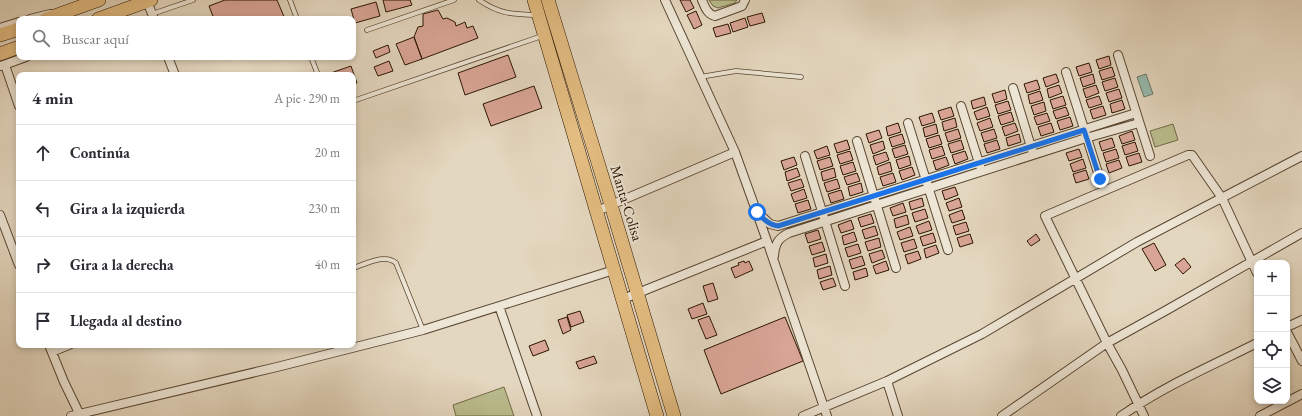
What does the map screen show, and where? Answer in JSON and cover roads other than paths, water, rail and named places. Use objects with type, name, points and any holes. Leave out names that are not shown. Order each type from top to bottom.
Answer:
[{"type":"highway","name":"Manta-Colisa","points":[[548,0],[638,293],[674,416]]},
{"type":"highway","points":[[54,16],[90,3],[95,16]]},
{"type":"highway","name":"Manta-Colisa","points":[[534,5],[545,36],[657,416]]},
{"type":"highway","points":[[111,16],[151,8]]},
{"type":"highway","points":[[0,35],[16,30]]},
{"type":"highway","points":[[2,62],[16,50]]},
{"type":"street","points":[[665,0],[735,152],[774,259],[827,416]]},
{"type":"street","points":[[702,0],[708,12],[715,16],[742,6],[746,0]]},
{"type":"street","points":[[41,16],[90,3]]},
{"type":"street","points":[[0,28],[16,23]]},
{"type":"street","points":[[1118,55],[1150,156]]},
{"type":"street","points":[[16,59],[2,62],[16,98]]},
{"type":"street","points":[[169,60],[174,72]]},
{"type":"street","points":[[1066,72],[1100,179]]},
{"type":"street","points":[[1013,88],[1034,155]]},
{"type":"street","points":[[961,106],[981,172]]},
{"type":"street","points":[[757,212],[767,222],[775,226],[788,223],[1136,113]]},
{"type":"street","points":[[908,123],[948,250]]},
{"type":"street","points":[[774,259],[776,244],[783,236],[792,232],[1086,138],[1140,123]]},
{"type":"street","points":[[857,141],[896,268]]},
{"type":"street","points":[[597,211],[735,152]]},
{"type":"street","points":[[1144,416],[1122,370],[1106,343],[1045,216],[1188,155],[1192,155],[1222,198],[1254,266]]},
{"type":"street","points":[[805,156],[844,286]]},
{"type":"street","points":[[804,416],[886,381],[982,334],[1137,242],[1302,156]]},
{"type":"street","points":[[0,215],[16,257]]},
{"type":"street","points":[[788,223],[792,232]]},
{"type":"street","points":[[1002,416],[1106,343],[1302,234]]},
{"type":"street","points":[[623,299],[767,241]]},
{"type":"street","points":[[356,347],[423,330],[614,270]]},
{"type":"street","points":[[499,306],[537,416]]},
{"type":"street","points":[[1290,326],[1302,320]]},
{"type":"street","points":[[1290,338],[1302,361]]},
{"type":"street","points":[[1121,416],[1138,404],[1184,378],[1254,344]]},
{"type":"street","points":[[51,348],[75,415],[352,348]]},
{"type":"street","points":[[886,381],[898,416]]},
{"type":"street","points":[[1260,416],[1302,394]]},
{"type":"lane","points":[[151,8],[193,0]]},
{"type":"lane","points":[[290,0],[296,16]]},
{"type":"lane","points":[[367,30],[454,0]]},
{"type":"lane","points":[[479,0],[489,7],[509,14],[534,5]]},
{"type":"lane","points":[[356,100],[545,36]]},
{"type":"lane","points":[[312,60],[317,72]]},
{"type":"lane","points":[[700,77],[736,71],[801,76]]},
{"type":"lane","points":[[356,267],[383,258],[394,261],[423,330]]},
{"type":"water","points":[[1146,74],[1153,94],[1144,97],[1137,77]]}]
